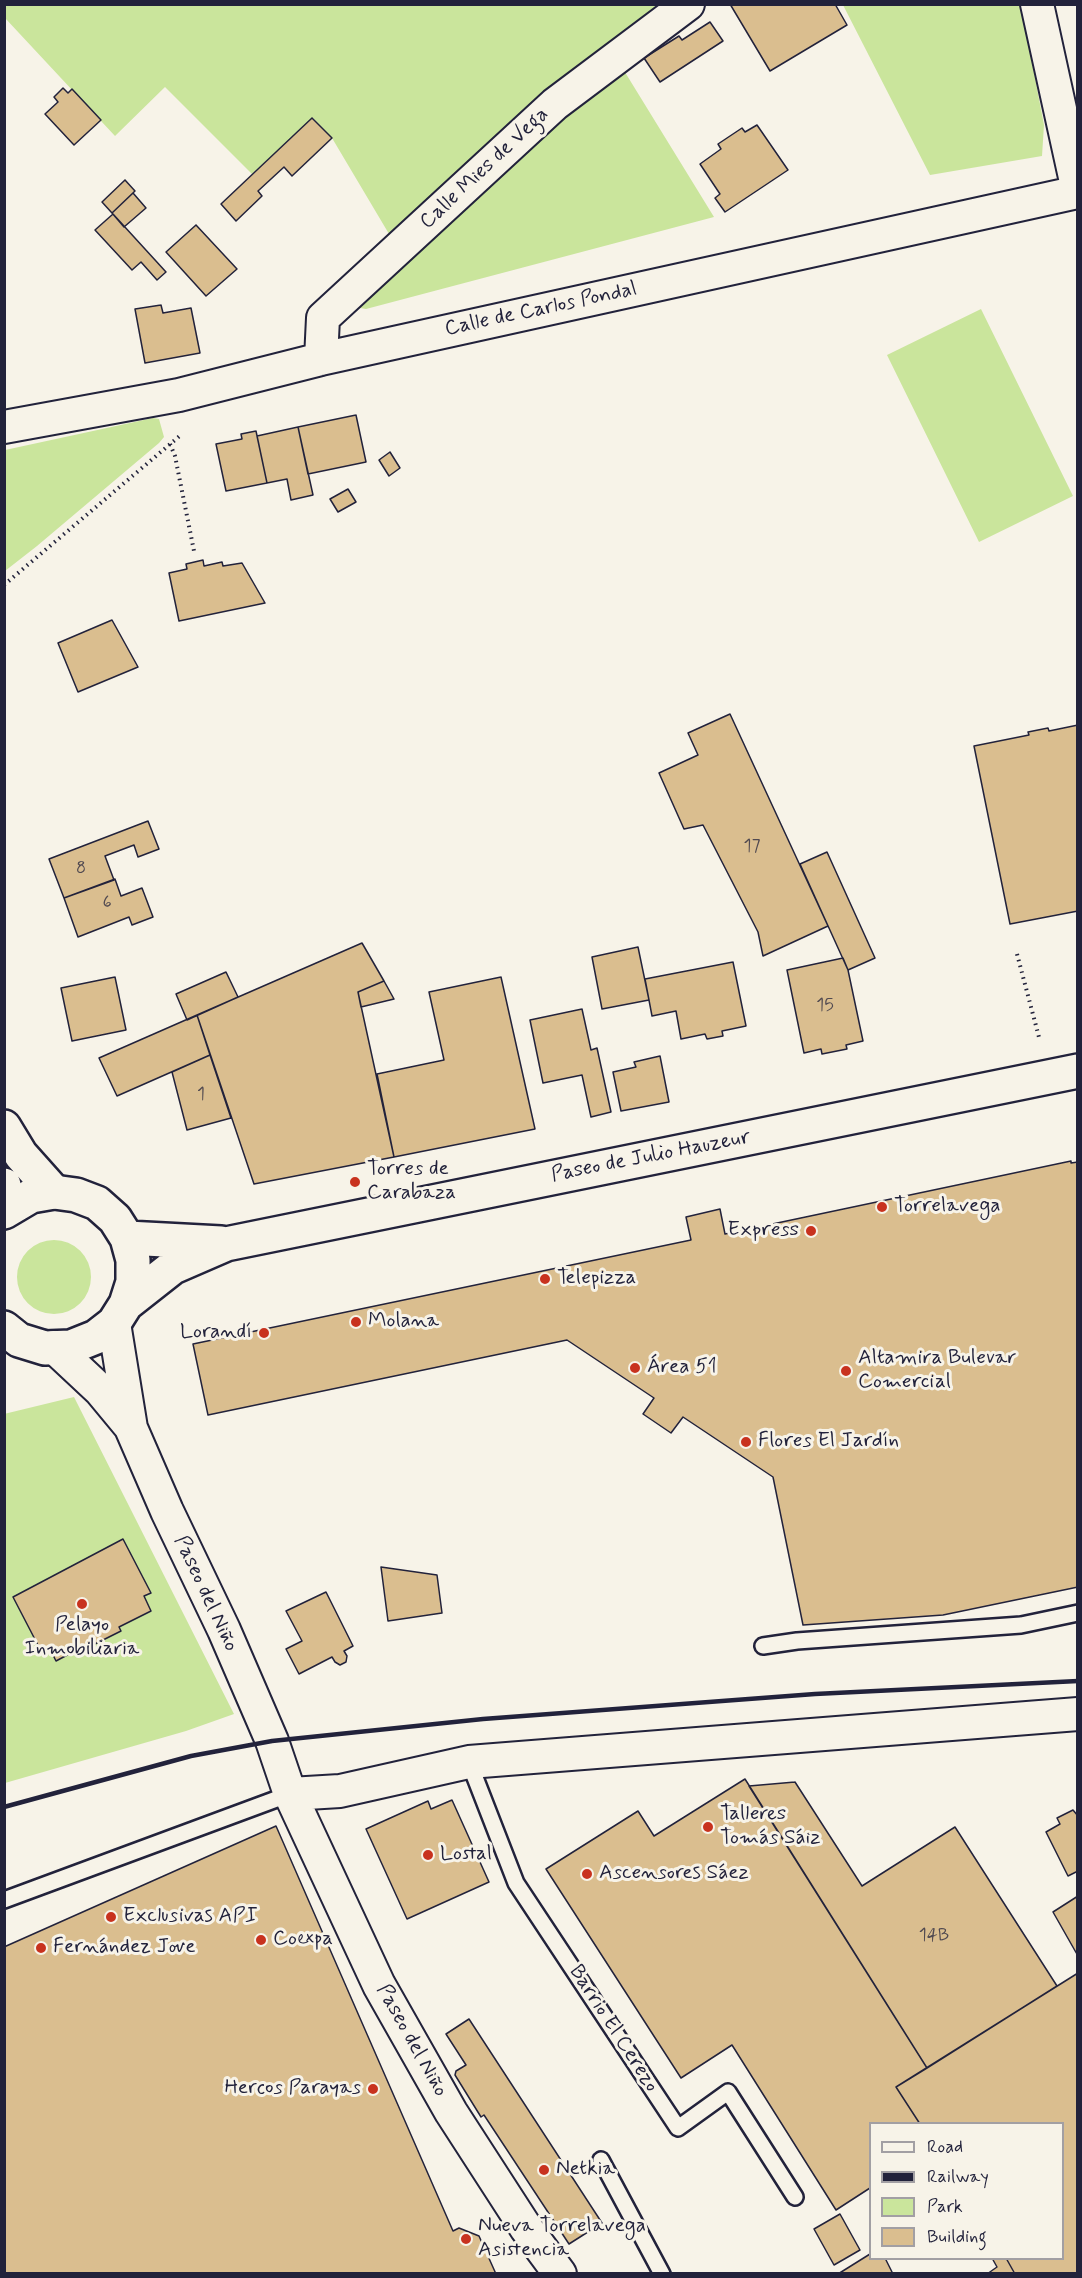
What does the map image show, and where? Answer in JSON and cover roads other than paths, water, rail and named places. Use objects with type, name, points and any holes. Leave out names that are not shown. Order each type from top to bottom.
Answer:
[{"type":"main road","name":"Paseo de Julio Hauzeur","points":[[4,1328],[19,1340],[45,1348],[71,1347],[96,1337],[173,1267],[226,1244],[1064,1074]]},
{"type":"main road","points":[[4,1127],[21,1155],[54,1192]]},
{"type":"main road","points":[[6,1202],[54,1192],[76,1195],[97,1203],[115,1219],[127,1238],[133,1260],[133,1282],[120,1314]]},
{"type":"main road","name":"Paseo de Julio Hauzeur","points":[[127,1238],[226,1244]]},
{"type":"street","name":"Calle Mies de Vega","points":[[321,359],[323,318],[555,104],[688,4]]},
{"type":"street","name":"Calle de Carlos Pondal","points":[[4,428],[179,395],[321,359],[1077,191],[1037,4]]},
{"type":"street","name":"Paseo del Niño","points":[[120,1314],[131,1428]]},
{"type":"street","name":"Paseo del Niño","points":[[54,1347],[100,1390],[131,1428],[272,1740],[290,1794],[379,1985],[427,2072],[526,2228],[560,2274]]},
{"type":"street","points":[[290,1794],[339,1791],[469,1762],[1077,1714]]},
{"type":"lane","points":[[763,1646],[797,1641],[1021,1625],[1077,1613]]},
{"type":"lane","name":"Barrio El Cerezo","points":[[469,1762],[516,1883],[678,2128],[728,2092],[795,2197]]},
{"type":"lane","points":[[4,1900],[290,1794]]},
{"type":"lane","points":[[601,2160],[662,2274]]},
{"type":"railway","points":[[4,1807],[191,1756],[272,1741],[483,1719],[815,1694],[1078,1681]]},
{"type":"place","name":"Torres de Carabaza","points":[[355,1182]]},
{"type":"place","name":"Torrelavega","points":[[882,1207]]},
{"type":"place","name":"Express","points":[[811,1231]]},
{"type":"place","name":"Telepizza","points":[[545,1279]]},
{"type":"place","name":"Molana","points":[[356,1322]]},
{"type":"place","name":"Lorandí","points":[[264,1333]]},
{"type":"place","name":"Área 51","points":[[635,1368]]},
{"type":"place","name":"Altamira Bulevar Comercial","points":[[846,1371]]},
{"type":"place","name":"Flores El Jardín","points":[[746,1442]]},
{"type":"place","name":"Pelayo Inmobiliaria","points":[[82,1604]]},
{"type":"place","name":"Talleres Tomás Sáiz","points":[[708,1827]]},
{"type":"place","name":"Lostal","points":[[428,1855]]},
{"type":"place","name":"Ascensores Sáez","points":[[587,1874]]},
{"type":"place","name":"Exclusivas API","points":[[111,1917]]},
{"type":"place","name":"Coexpa","points":[[261,1940]]},
{"type":"place","name":"Fernández Jove","points":[[41,1948]]},
{"type":"place","name":"Hercos Parayas","points":[[373,2089]]},
{"type":"place","name":"Netkia","points":[[544,2170]]},
{"type":"place","name":"Nueva Torrelavega Asistencia","points":[[466,2239]]}]
